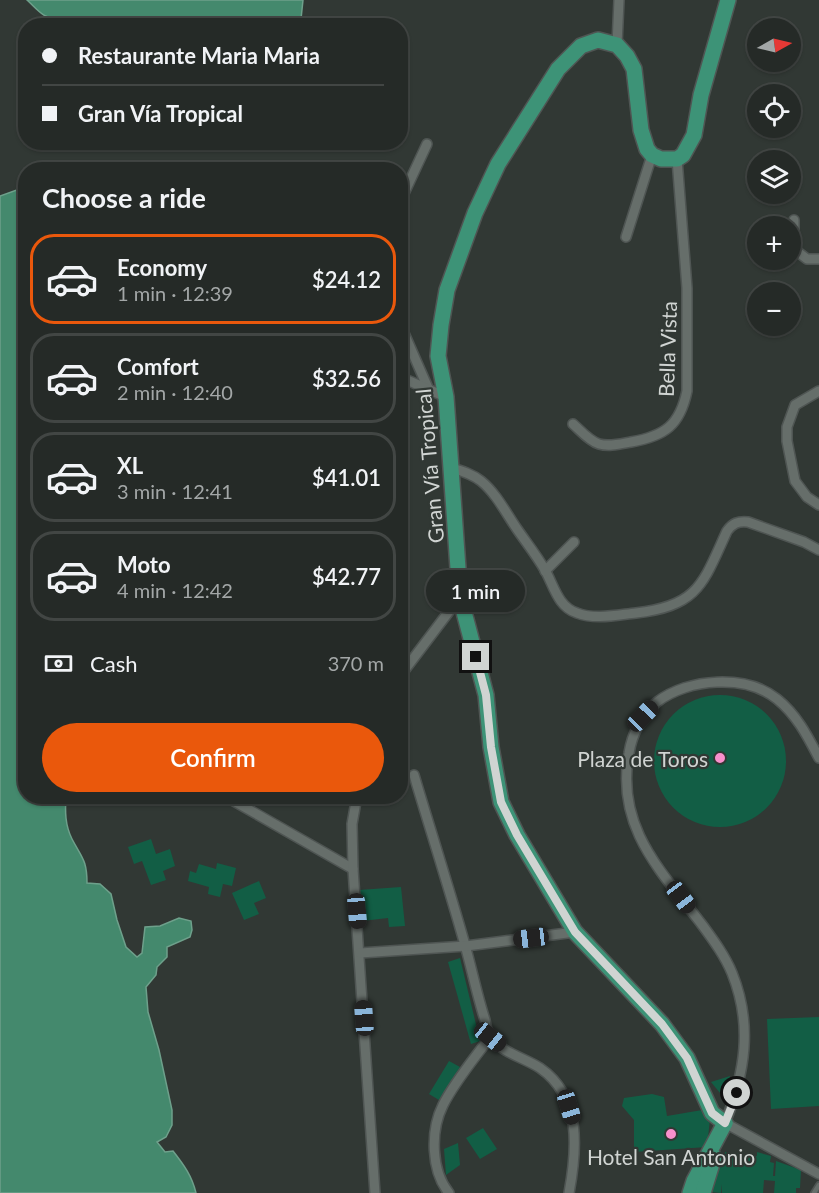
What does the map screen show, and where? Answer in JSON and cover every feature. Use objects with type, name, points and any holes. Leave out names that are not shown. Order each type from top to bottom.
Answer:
[{"type":"main road","points":[[617,45],[627,56],[634,69],[641,130],[648,149],[652,155],[670,160],[676,159],[683,155],[694,135],[701,95],[729,0]]},
{"type":"main road","name":"Gran Vía Tropical","points":[[617,45],[598,40],[581,46],[558,69],[498,164],[475,213],[447,290],[438,356],[446,397],[460,597],[486,695],[491,747],[501,802],[517,835],[575,932],[662,1024],[687,1058],[712,1113],[725,1123]]},
{"type":"main road","points":[[690,1193],[725,1123]]},
{"type":"main road","points":[[703,1193],[725,1123]]},
{"type":"street","points":[[617,45],[619,0]]},
{"type":"street","points":[[408,185],[427,144]]},
{"type":"street","points":[[626,237],[652,155]]},
{"type":"street","name":"Bella Vista","points":[[573,424],[596,443],[609,446],[656,436],[667,430],[678,419],[684,407],[687,391],[687,288],[676,159]]},
{"type":"street","points":[[801,254],[807,259],[819,259]]},
{"type":"street","points":[[408,346],[428,388]]},
{"type":"street","points":[[408,380],[446,397]]},
{"type":"street","points":[[819,391],[795,405],[787,427],[787,441],[795,481],[807,497],[819,505]]},
{"type":"street","points":[[452,468],[470,474],[482,482],[493,494],[545,571],[560,600],[567,609],[587,616],[659,611],[678,603],[695,591],[704,579],[727,531],[736,523],[748,522],[804,542],[819,550]]},
{"type":"street","points":[[545,571],[574,542]]},
{"type":"street","points":[[408,665],[460,597]]},
{"type":"street","points":[[725,1123],[737,1093],[745,1048],[740,999],[732,972],[718,946],[644,848],[634,825],[628,799],[628,753],[643,716],[657,702],[690,687],[725,682],[744,684],[762,690],[776,699],[804,730],[819,758]]},
{"type":"street","points":[[414,775],[466,946],[490,1037],[506,1050],[540,1068],[551,1077],[562,1091],[574,1123],[576,1142],[569,1193]]},
{"type":"street","points":[[239,804],[353,869]]},
{"type":"street","points":[[356,804],[352,824],[353,869],[375,1193]]},
{"type":"street","points":[[360,952],[466,946],[575,932]]},
{"type":"street","points":[[449,1193],[436,1172],[434,1153],[442,1107],[490,1037]]},
{"type":"street","name":"Gran Vía Tropical","points":[[725,1123],[819,1174]]},
{"type":"lane","points":[[814,1193],[819,1185]]},
{"type":"shaded area","points":[[27,0],[303,0],[301,18],[53,18],[45,16]]},
{"type":"shaded area","points":[[18,190],[18,804],[66,804],[68,828],[85,864],[87,883],[100,884],[111,894],[126,947],[137,957],[142,953],[145,927],[160,926],[179,918],[191,921],[190,937],[167,947],[167,957],[157,967],[156,975],[146,987],[148,1012],[172,1110],[172,1125],[166,1137],[157,1142],[165,1152],[173,1151],[177,1156],[190,1176],[196,1193],[0,1193],[0,196]]},
{"type":"building","name":"Plaza de Toros","points":[[720,695],[745,700],[767,714],[781,736],[786,761],[781,786],[767,808],[745,822],[720,827],[695,822],[673,808],[659,786],[654,761],[659,736],[673,714],[695,700]]},
{"type":"building","points":[[151,839],[156,854],[170,849],[175,866],[163,871],[166,880],[151,885],[142,861],[134,864],[128,847]]},
{"type":"building","points":[[217,863],[236,868],[232,886],[223,884],[220,897],[208,894],[209,887],[188,881],[190,871],[196,873],[199,864],[216,869]]},
{"type":"building","points":[[259,881],[266,898],[254,903],[259,914],[244,920],[232,893]]},
{"type":"building","points":[[401,887],[405,926],[389,927],[388,918],[362,921],[359,890]]},
{"type":"building","points":[[460,958],[480,1041],[471,1044],[448,962]]},
{"type":"building","points":[[819,1017],[819,1106],[771,1109],[767,1019]]},
{"type":"building","points":[[449,1061],[460,1067],[439,1100],[429,1094]]},
{"type":"building","points":[[730,1076],[729,1104],[711,1082]]},
{"type":"building","name":"Hotel San Antonio","points":[[652,1094],[664,1097],[667,1116],[708,1109],[710,1119],[707,1147],[634,1152],[634,1120],[622,1106],[624,1098]]},
{"type":"building","points":[[483,1128],[497,1149],[480,1159],[466,1138]]},
{"type":"building","points":[[458,1143],[460,1165],[446,1175],[444,1149]]},
{"type":"building","points":[[725,1152],[757,1156],[757,1152],[771,1156],[770,1162],[774,1163],[773,1176],[775,1176],[776,1161],[801,1170],[800,1188],[796,1188],[796,1193],[774,1193],[775,1181],[764,1180],[763,1193],[722,1193],[721,1184],[721,1193],[711,1192],[718,1156],[725,1157]]},
{"type":"place","name":"Plaza de Toros","points":[[720,758]]},
{"type":"place","name":"Hotel San Antonio","points":[[671,1134]]},
{"type":"route","points":[[476,657],[486,695],[491,747],[501,802],[517,835],[563,913],[575,932],[662,1024],[687,1058],[712,1113],[725,1123],[737,1093]]}]
